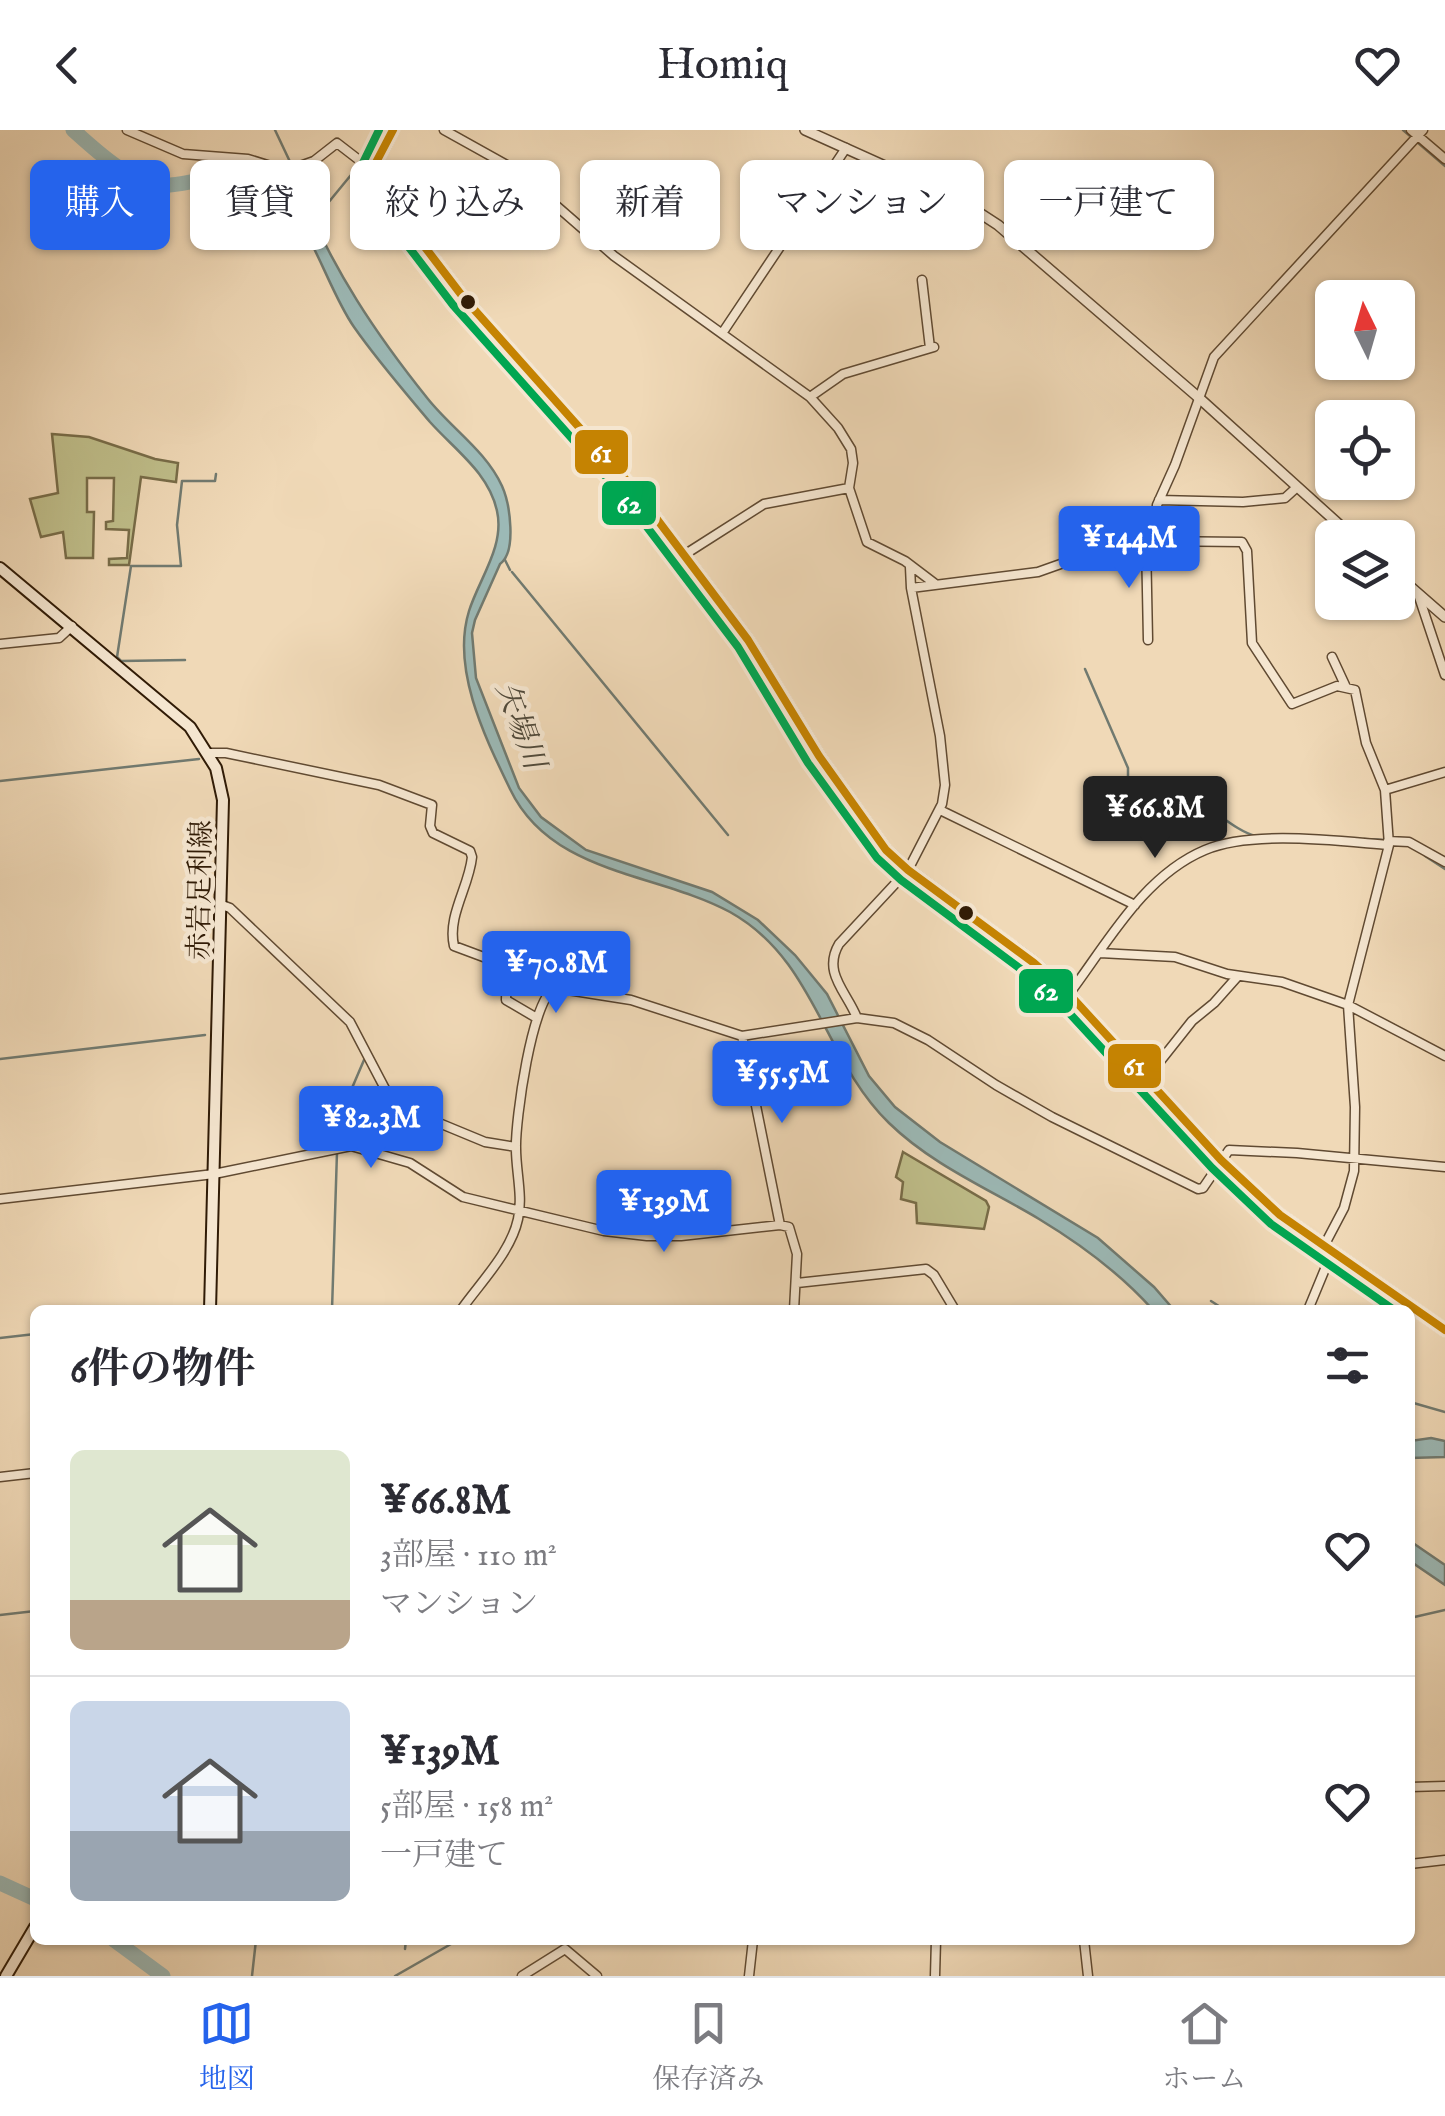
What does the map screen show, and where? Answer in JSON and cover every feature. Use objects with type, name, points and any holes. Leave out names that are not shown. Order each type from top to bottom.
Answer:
[{"type":"main road","points":[[377,160],[393,130]]},
{"type":"main road","points":[[427,250],[463,297],[635,490],[748,640],[818,756],[886,850],[1034,963],[1068,994],[1221,1160],[1280,1214],[1409,1305]]},
{"type":"main road","name":"赤岩足利線","points":[[0,568],[190,726],[209,753],[223,800],[210,1305]]},
{"type":"main road","points":[[1415,1309],[1445,1330]]},
{"type":"main road","points":[[6,1976],[30,1935]]},
{"type":"street","points":[[127,130],[183,154],[286,168],[314,161],[337,143]]},
{"type":"street","points":[[444,130],[514,169],[614,256],[810,397],[851,449],[849,488],[867,542],[934,583]]},
{"type":"street","points":[[805,130],[958,199],[998,225],[1198,396],[1333,520]]},
{"type":"street","points":[[1148,640],[1150,541],[1159,500],[1217,352],[1417,132],[1445,159]]},
{"type":"street","points":[[336,133],[337,143],[359,160]]},
{"type":"street","points":[[723,332],[846,148]]},
{"type":"street","points":[[810,397],[843,374],[932,347],[922,280]]},
{"type":"street","points":[[684,556],[764,504],[849,488]]},
{"type":"street","points":[[1159,500],[1243,502],[1284,498],[1296,488]]},
{"type":"street","points":[[911,588],[1038,572],[1108,546],[1150,541],[1242,542],[1246,550],[1252,643],[1292,704],[1345,685]]},
{"type":"street","points":[[857,1018],[832,971],[832,956],[838,944],[908,870],[940,810],[945,786],[910,566]]},
{"type":"street","points":[[1415,591],[1445,618]]},
{"type":"street","points":[[1418,594],[1445,675]]},
{"type":"street","points":[[0,644],[59,638],[72,626]]},
{"type":"street","points":[[1310,1305],[1344,1208],[1356,1158],[1348,1005],[1388,843],[1385,790],[1366,743],[1354,690],[1345,685],[1332,656]]},
{"type":"street","points":[[209,753],[226,752],[379,784],[432,805],[433,832],[470,851],[472,857],[458,905],[454,946],[505,966],[506,1000],[535,1017]]},
{"type":"street","points":[[1385,790],[1445,772]]},
{"type":"street","points":[[940,810],[1135,905]]},
{"type":"street","points":[[1068,994],[1135,905],[1184,862],[1224,843],[1288,839],[1409,842],[1445,862]]},
{"type":"street","points":[[222,905],[230,908],[350,1022],[393,1104],[485,1142],[516,1147]]},
{"type":"street","points":[[1100,953],[1175,957],[1238,976],[1282,982],[1348,1005],[1445,1056]]},
{"type":"street","points":[[1146,1078],[1192,1020],[1238,976]]},
{"type":"street","points":[[464,1305],[512,1236],[520,1212],[516,1147],[535,1017],[548,991],[570,988],[631,1000],[742,1036],[857,1018],[882,1020],[906,1028],[1052,1117],[1198,1188],[1203,1188],[1229,1150],[1445,1167]]},
{"type":"street","points":[[742,1036],[780,1225]]},
{"type":"street","points":[[0,1199],[214,1174],[351,1146],[410,1163],[463,1197],[604,1231],[647,1236],[780,1225],[789,1228],[793,1234],[797,1283],[795,1305]]},
{"type":"street","points":[[797,1283],[926,1269],[952,1305]]},
{"type":"street","points":[[0,1477],[30,1474]]},
{"type":"street","points":[[1415,1788],[1445,1786]]},
{"type":"street","points":[[1415,1863],[1445,1860]]},
{"type":"street","points":[[748,1976],[751,1945]]},
{"type":"street","points":[[935,1976],[936,1945]]},
{"type":"street","points":[[1085,1945],[1088,1976]]},
{"type":"street","points":[[522,1976],[566,1950],[598,1976]]},
{"type":"shaded area","points":[[52,434],[89,437],[178,463],[176,482],[141,477],[129,565],[109,565],[109,559],[127,558],[129,530],[106,529],[106,522],[113,521],[114,478],[87,478],[87,512],[94,512],[93,558],[66,558],[63,532],[41,537],[30,499],[58,493]]},
{"type":"shaded area","points":[[903,1152],[986,1201],[989,1207],[984,1229],[917,1223],[916,1203],[901,1199],[903,1182],[896,1177]]},
{"type":"water","points":[[314,250],[328,250],[390,350],[428,399],[487,462],[502,486],[509,515],[509,549],[475,620],[472,633],[476,678],[519,788],[541,817],[586,850],[712,892],[758,920],[795,955],[827,994],[869,1076],[895,1107],[940,1142],[1098,1238],[1170,1305],[1148,1305],[1085,1249],[942,1164],[889,1123],[848,1070],[801,983],[759,932],[730,912],[701,899],[578,855],[551,839],[528,817],[510,789],[481,725],[464,656],[469,611],[497,537],[499,524],[493,497],[470,463],[381,363],[337,298]]},
{"type":"water","points":[[1415,1440],[1445,1441],[1445,1457],[1415,1458]]},
{"type":"water","points":[[1415,1544],[1445,1565],[1445,1585],[1415,1564]]},
{"type":"waterway","name":"矢場川","points":[[73,130],[117,166],[142,180],[170,185],[190,182]]},
{"type":"waterway","points":[[275,130],[289,160]]},
{"type":"waterway","points":[[364,158],[383,130]]},
{"type":"waterway","points":[[1403,130],[1445,166]]},
{"type":"waterway","points":[[330,201],[350,176]]},
{"type":"waterway","points":[[185,660],[121,661],[117,657],[131,566],[181,566],[177,525],[182,481],[215,481],[216,474]]},
{"type":"waterway","points":[[505,560],[510,570]]},
{"type":"waterway","points":[[512,572],[728,835]]},
{"type":"waterway","points":[[1085,669],[1128,768],[1128,779],[1149,808],[1170,796],[1187,797],[1256,836]]},
{"type":"waterway","points":[[0,781],[199,759]]},
{"type":"waterway","points":[[1364,839],[1386,840]]},
{"type":"waterway","points":[[1425,856],[1445,869]]},
{"type":"waterway","points":[[0,1059],[205,1035]]},
{"type":"waterway","points":[[338,1144],[352,1088],[364,1060]]},
{"type":"waterway","points":[[332,1305],[337,1152]]},
{"type":"waterway","points":[[1211,1301],[1217,1305]]},
{"type":"waterway","points":[[0,1338],[30,1335]]},
{"type":"waterway","points":[[1415,1403],[1445,1412]]},
{"type":"waterway","points":[[1415,1617],[1445,1610]]},
{"type":"waterway","points":[[0,1615],[30,1612]]},
{"type":"waterway","points":[[0,1883],[30,1897]]},
{"type":"waterway","points":[[121,1945],[163,1976]]},
{"type":"waterway","points":[[252,1976],[255,1945]]},
{"type":"waterway","points":[[405,1945],[405,1949]]},
{"type":"waterway","points":[[395,1976],[449,1945]]},
{"type":"transit line","name":"62","points":[[379,130],[360,169],[372,199],[453,305],[625,498],[738,647],[808,763],[877,858],[1060,1003],[1212,1168],[1271,1224],[1387,1305]]},
{"type":"transit line","name":"61","points":[[393,130],[372,170],[382,191],[463,297],[635,490],[748,640],[819,756],[886,850],[1069,994],[1221,1160],[1280,1215],[1409,1305]]},
{"type":"transit line","name":"61","points":[[1415,1309],[1445,1330]]}]
